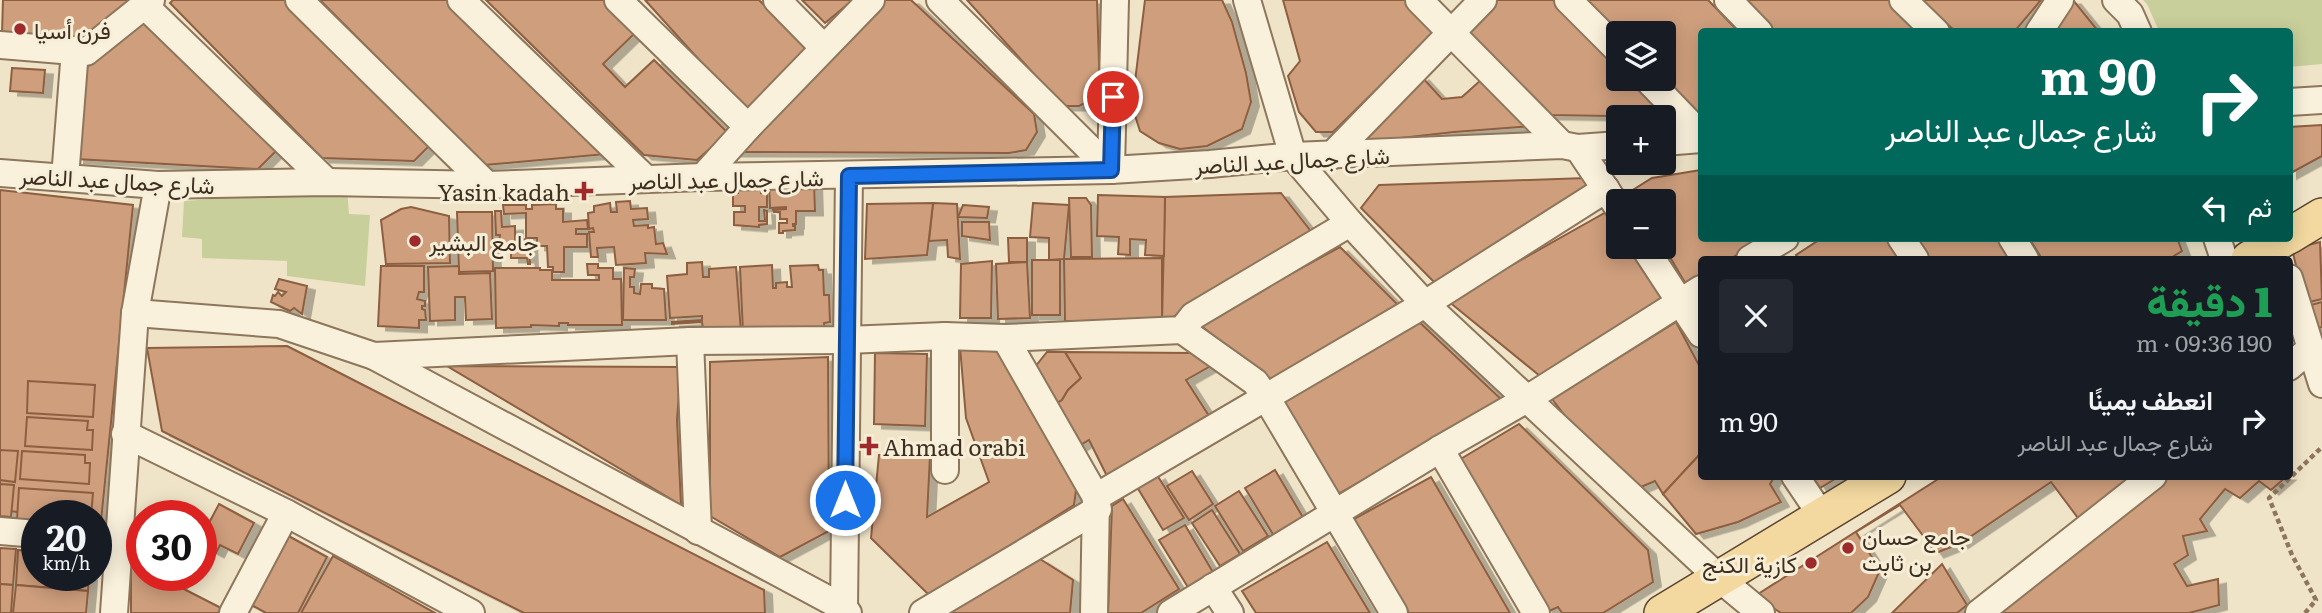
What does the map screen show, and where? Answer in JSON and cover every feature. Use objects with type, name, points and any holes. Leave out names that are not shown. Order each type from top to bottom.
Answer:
[{"type":"main road","points":[[2293,236],[2322,216]]},
{"type":"main road","points":[[1662,613],[1881,480]]},
{"type":"street","points":[[299,0],[487,185]]},
{"type":"street","points":[[461,0],[646,179]]},
{"type":"street","points":[[618,0],[748,127]]},
{"type":"street","points":[[777,0],[824,48]]},
{"type":"street","points":[[703,177],[871,0]]},
{"type":"street","points":[[940,0],[1111,170]]},
{"type":"street","points":[[1111,170],[1115,0]]},
{"type":"street","points":[[1247,0],[1293,156],[1425,304],[1720,579],[1761,613]]},
{"type":"street","points":[[1419,0],[1569,147],[1606,192]]},
{"type":"street","points":[[1331,156],[1483,0]]},
{"type":"street","points":[[1569,0],[1606,38]]},
{"type":"street","points":[[1728,0],[1755,28]]},
{"type":"street","points":[[1903,0],[1932,28]]},
{"type":"street","points":[[2042,28],[2060,0]]},
{"type":"street","points":[[2116,0],[2130,14],[2136,28]]},
{"type":"street","points":[[0,45],[86,52],[148,3],[327,182]]},
{"type":"street","points":[[65,178],[75,50]]},
{"type":"street","points":[[1658,91],[1698,134]]},
{"type":"street","points":[[2293,102],[2322,100]]},
{"type":"street","points":[[1676,140],[1698,137]]},
{"type":"street","name":"شارع جمال عبد الناصر","points":[[0,173],[158,186],[327,182],[487,185],[703,177],[1111,170],[1293,156],[1606,146]]},
{"type":"street","points":[[135,313],[279,324],[374,356],[843,611],[849,176]]},
{"type":"street","points":[[112,515],[125,434],[135,313],[158,186]]},
{"type":"street","points":[[923,613],[1266,397],[1606,202]]},
{"type":"street","points":[[1182,330],[1193,316],[1350,223]]},
{"type":"street","points":[[1656,259],[1690,295],[1698,323]]},
{"type":"street","points":[[2293,291],[2322,384]]},
{"type":"street","points":[[1171,613],[1527,399],[1690,295]]},
{"type":"street","points":[[374,356],[690,341],[945,336],[1005,338],[1182,330],[1255,382],[1394,613]]},
{"type":"street","points":[[945,336],[945,470]]},
{"type":"street","points":[[1005,338],[1097,503],[1094,613]]},
{"type":"street","points":[[690,341],[698,531]]},
{"type":"street","points":[[2293,364],[2311,348]]},
{"type":"street","points":[[125,434],[286,513],[471,613]]},
{"type":"street","points":[[1440,449],[1536,613]]},
{"type":"street","points":[[1799,480],[1822,516]]},
{"type":"street","points":[[1979,613],[2148,480]]},
{"type":"street","points":[[233,613],[286,513]]},
{"type":"street","points":[[0,531],[21,533]]},
{"type":"street","points":[[1213,587],[1230,613]]},
{"type":"street","points":[[112,589],[114,613]]},
{"type":"path","points":[[2293,475],[2322,447]]},
{"type":"path","points":[[2288,480],[2269,498],[2292,555],[2316,600],[2305,613]]},
{"type":"green space","points":[[2143,0],[2322,0],[2322,64],[2293,67],[2293,28],[2158,28]]},
{"type":"green space","points":[[347,189],[349,214],[370,215],[365,286],[287,276],[287,261],[202,258],[202,239],[182,237],[184,201]]},
{"type":"building","points":[[3,0],[134,0],[90,38],[2,34]]},
{"type":"building","points":[[173,0],[291,0],[431,144],[414,161],[322,158],[170,3]]},
{"type":"building","points":[[320,0],[447,0],[606,154],[484,165]]},
{"type":"building","points":[[486,0],[605,0],[636,32],[603,64],[625,87],[654,60],[728,133],[697,160],[644,155]]},
{"type":"building","points":[[645,0],[759,0],[807,48],[748,114]]},
{"type":"building","points":[[802,0],[853,0],[825,23]]},
{"type":"building","points":[[879,0],[911,0],[1034,114],[1037,132],[1026,150],[1009,153],[734,152]]},
{"type":"building","points":[[967,0],[1097,0],[1100,94],[1079,106],[1063,106]]},
{"type":"building","points":[[1145,0],[1222,0],[1232,22],[1251,102],[1242,129],[1207,146],[1180,149],[1159,143],[1140,131],[1132,106]]},
{"type":"building","points":[[1283,0],[1415,0],[1441,26],[1333,132],[1316,132],[1299,112],[1288,76],[1300,61]]},
{"type":"building","points":[[1494,0],[1553,0],[1606,52],[1606,91],[1645,91],[1660,105],[1606,105],[1606,116],[1549,115],[1464,30]]},
{"type":"building","points":[[1584,0],[1708,0],[1735,28],[1698,28],[1698,113],[1675,91],[1676,21],[1606,21]]},
{"type":"building","points":[[1744,0],[1894,0],[1924,28],[1772,28]]},
{"type":"building","points":[[1921,0],[2041,0],[2017,28],[1952,28]]},
{"type":"building","points":[[2068,0],[2073,0],[2096,28],[2050,28]]},
{"type":"building","points":[[138,12],[278,149],[258,169],[76,159],[80,71]]},
{"type":"building","points":[[12,68],[45,70],[43,93],[10,91]]},
{"type":"building","points":[[1421,76],[1442,99],[1462,97],[1482,79],[1532,126],[1365,142],[1358,134]]},
{"type":"building","points":[[2322,125],[2322,156],[2293,172],[2293,127]]},
{"type":"building","points":[[1698,170],[1698,242],[1758,242],[1735,256],[1698,256],[1698,279],[1687,286],[1671,259],[1676,259],[1676,189],[1634,189],[1652,178]]},
{"type":"building","points":[[1586,178],[1593,188],[1435,283],[1361,208],[1379,185]]},
{"type":"building","points":[[814,181],[815,211],[796,211],[796,224],[793,224],[795,230],[779,233],[779,223],[787,223],[787,219],[780,219],[780,212],[773,210],[786,207],[770,208],[769,182]]},
{"type":"building","points":[[738,189],[761,189],[761,193],[767,192],[767,207],[759,207],[759,221],[765,221],[764,210],[767,211],[767,224],[759,227],[734,225],[734,212],[745,212],[745,206],[733,206],[733,193],[738,193]]},
{"type":"building","points":[[0,190],[133,205],[103,500],[21,500],[21,512],[0,510]]},
{"type":"building","points":[[1281,193],[1313,234],[1162,321],[1165,197]]},
{"type":"building","points":[[1098,195],[1165,197],[1164,256],[1145,255],[1146,240],[1130,239],[1130,255],[1118,254],[1119,237],[1097,236]]},
{"type":"building","points":[[1069,198],[1086,198],[1091,205],[1092,257],[1071,257]]},
{"type":"building","points":[[630,201],[631,209],[647,208],[648,219],[633,220],[634,226],[654,227],[656,244],[663,243],[667,254],[645,253],[646,263],[616,265],[614,247],[597,248],[598,257],[591,257],[589,232],[594,232],[593,228],[589,229],[588,213],[594,212],[594,206],[610,203],[611,212],[617,212],[616,202]]},
{"type":"building","points":[[933,203],[957,204],[960,259],[948,257],[947,240],[929,241]]},
{"type":"building","points":[[933,203],[927,255],[865,259],[867,204]]},
{"type":"building","points":[[1033,203],[1069,205],[1064,259],[1049,260],[1049,238],[1030,237]]},
{"type":"building","points":[[556,204],[556,209],[563,209],[563,222],[587,220],[588,229],[576,229],[576,234],[587,234],[587,247],[564,247],[564,272],[553,272],[553,267],[548,267],[547,246],[537,246],[537,238],[526,238],[526,213],[504,214],[503,205],[526,205],[526,209],[532,209],[532,205]]},
{"type":"building","points":[[963,205],[989,207],[987,218],[958,217]]},
{"type":"building","points":[[411,207],[449,216],[450,263],[386,264],[381,220],[401,209]]},
{"type":"building","points":[[495,211],[501,211],[502,227],[515,226],[515,240],[529,239],[530,264],[527,258],[511,258],[511,246],[498,246],[500,235],[496,235]]},
{"type":"building","points":[[457,212],[492,212],[493,271],[459,272]]},
{"type":"building","points":[[1606,212],[1606,259],[1641,259],[1667,296],[1540,376],[1448,301]]},
{"type":"building","points":[[962,222],[989,222],[990,240],[962,236]]},
{"type":"building","points":[[1008,238],[1027,238],[1027,262],[1009,262]]},
{"type":"building","points":[[1816,242],[1895,242],[1904,256],[1797,256]]},
{"type":"building","points":[[1915,242],[2003,242],[2012,256],[1924,256]]},
{"type":"building","points":[[2031,242],[2179,242],[2182,251],[2174,256],[2040,256]]},
{"type":"building","points":[[2320,242],[2322,299],[2305,303],[2292,249]]},
{"type":"building","points":[[1340,247],[1398,305],[1270,383],[1199,324]]},
{"type":"building","points":[[1162,258],[1162,321],[1065,321],[1064,259]]},
{"type":"building","points":[[1032,260],[1060,260],[1060,315],[1032,315]]},
{"type":"building","points":[[992,261],[991,318],[960,318],[961,264]]},
{"type":"building","points":[[702,262],[703,277],[709,277],[709,269],[736,267],[741,332],[703,329],[702,322],[672,324],[702,320],[702,316],[670,318],[667,276],[687,274],[687,263]]},
{"type":"building","points":[[1027,262],[1030,318],[998,319],[996,264]]},
{"type":"building","points":[[587,264],[598,264],[598,268],[613,268],[613,279],[621,279],[622,325],[559,323],[559,326],[496,328],[495,268],[552,270],[552,280],[599,280],[599,275],[588,275]]},
{"type":"building","points":[[772,265],[773,288],[776,288],[776,283],[787,282],[787,287],[792,287],[790,266],[818,265],[819,270],[823,270],[824,295],[829,295],[830,322],[824,323],[825,331],[743,332],[740,267]]},
{"type":"building","points":[[381,266],[424,266],[424,292],[419,292],[417,299],[425,301],[422,309],[425,310],[426,320],[419,320],[419,328],[378,326]]},
{"type":"building","points":[[459,266],[459,274],[490,273],[492,319],[466,320],[465,297],[455,297],[455,320],[430,321],[428,267]]},
{"type":"building","points":[[624,268],[635,269],[634,277],[630,277],[630,287],[634,287],[634,293],[640,294],[641,284],[652,284],[652,288],[664,289],[666,320],[623,320]]},
{"type":"building","points":[[279,279],[307,286],[302,314],[294,308],[290,311],[271,302],[273,295],[278,292],[282,296],[286,292],[275,289]]},
{"type":"building","points":[[2322,302],[2322,327],[2310,330],[2304,307]]},
{"type":"building","points":[[1415,318],[1503,401],[1338,494],[1278,401]]},
{"type":"building","points":[[1676,322],[1698,363],[1698,456],[1663,494],[1655,481],[1641,487],[1576,430],[1552,399]]},
{"type":"building","points":[[287,346],[764,590],[765,613],[524,613],[162,431],[147,348]]},
{"type":"building","points":[[960,347],[1007,353],[1077,483],[1074,505],[930,596],[871,538],[879,455],[930,456],[927,517],[989,482],[966,418]]},
{"type":"building","points":[[1047,352],[1065,352],[1081,378],[1062,400],[1054,405],[1031,372]]},
{"type":"building","points":[[1065,352],[1192,353],[1214,364],[1186,380],[1211,419],[1108,478],[1089,440],[1077,447],[1054,405],[1062,400],[1081,378]]},
{"type":"building","points":[[875,353],[927,354],[925,426],[874,424]]},
{"type":"building","points":[[828,357],[829,531],[780,557],[710,516],[710,362]]},
{"type":"building","points":[[447,366],[681,367],[677,420],[681,505]]},
{"type":"building","points":[[28,381],[95,385],[93,417],[27,413]]},
{"type":"building","points":[[27,417],[88,421],[87,430],[93,430],[92,450],[25,446]]},
{"type":"building","points":[[1519,424],[1648,550],[1653,582],[1603,613],[1562,613],[1558,607],[1547,612],[1459,460]]},
{"type":"building","points":[[0,450],[18,451],[15,482],[0,480]]},
{"type":"building","points":[[22,451],[85,455],[85,463],[90,463],[89,484],[20,479]]},
{"type":"building","points":[[1698,456],[1698,480],[1772,480],[1770,484],[1781,502],[1738,522],[1696,534],[1663,494]]},
{"type":"building","points":[[1275,470],[1304,519],[1274,536],[1245,488]]},
{"type":"building","points":[[1192,471],[1213,504],[1189,520],[1167,486]]},
{"type":"building","points":[[1157,475],[1184,518],[1163,530],[1137,487]]},
{"type":"building","points":[[1431,477],[1510,613],[1409,613],[1354,519]]},
{"type":"building","points":[[1815,480],[1833,480],[1820,488]]},
{"type":"building","name":"جامع حسان بن ثابت","points":[[1937,480],[2132,480],[2081,522],[2051,482],[1961,543],[1936,553],[1900,505],[1856,532],[1880,570],[1868,597],[1851,613],[1781,613],[1755,596]]},
{"type":"building","points":[[2161,480],[2282,480],[2271,490],[2259,481],[2240,498],[2225,489],[2200,519],[2207,531],[2183,536],[2188,555],[2174,564],[2187,586],[2218,579],[2219,605],[2189,613],[1991,613]]},
{"type":"building","points":[[0,484],[14,485],[11,517],[0,516]]},
{"type":"building","points":[[19,488],[93,493],[92,500],[21,500],[21,519],[17,519]]},
{"type":"building","points":[[1239,491],[1268,536],[1243,551],[1215,506]]},
{"type":"building","points":[[1123,499],[1179,589],[1141,613],[1108,613],[1112,506]]},
{"type":"building","points":[[219,504],[254,523],[238,554],[220,545],[217,551]]},
{"type":"building","points":[[1212,510],[1240,554],[1220,566],[1192,523]]},
{"type":"building","points":[[1185,525],[1214,574],[1189,589],[1159,540]]},
{"type":"building","points":[[283,533],[327,557],[298,613],[266,613],[246,602]]},
{"type":"building","points":[[1327,542],[1370,613],[1256,613],[1242,591]]},
{"type":"building","points":[[0,548],[16,549],[13,585],[0,584]]},
{"type":"building","points":[[18,550],[21,550],[21,585],[16,585]]},
{"type":"building","points":[[333,556],[435,613],[301,613]]},
{"type":"building","points":[[1040,559],[1073,580],[1070,613],[948,613]]},
{"type":"building","points":[[1942,564],[1967,605],[1957,613],[1892,613]]},
{"type":"building","points":[[0,584],[13,585],[11,613],[0,613]]},
{"type":"building","points":[[16,585],[21,585],[21,591],[88,591],[86,613],[13,613]]},
{"type":"building","points":[[131,591],[188,591],[221,608],[218,613],[131,613]]},
{"type":"place","name":"فرن أسيا","points":[[20,29]]},
{"type":"place","name":"Yasin kadah","points":[[584,191]]},
{"type":"place","name":"جامع البشير","points":[[415,241]]},
{"type":"place","name":"Ahmad orabi","points":[[869,446]]},
{"type":"place","name":"جامع حسان بن ثابت","points":[[1848,548]]},
{"type":"place","name":"كازية الكنج","points":[[1811,563]]},
{"type":"route","points":[[845,500],[849,176],[1111,170],[1113,97]]}]
